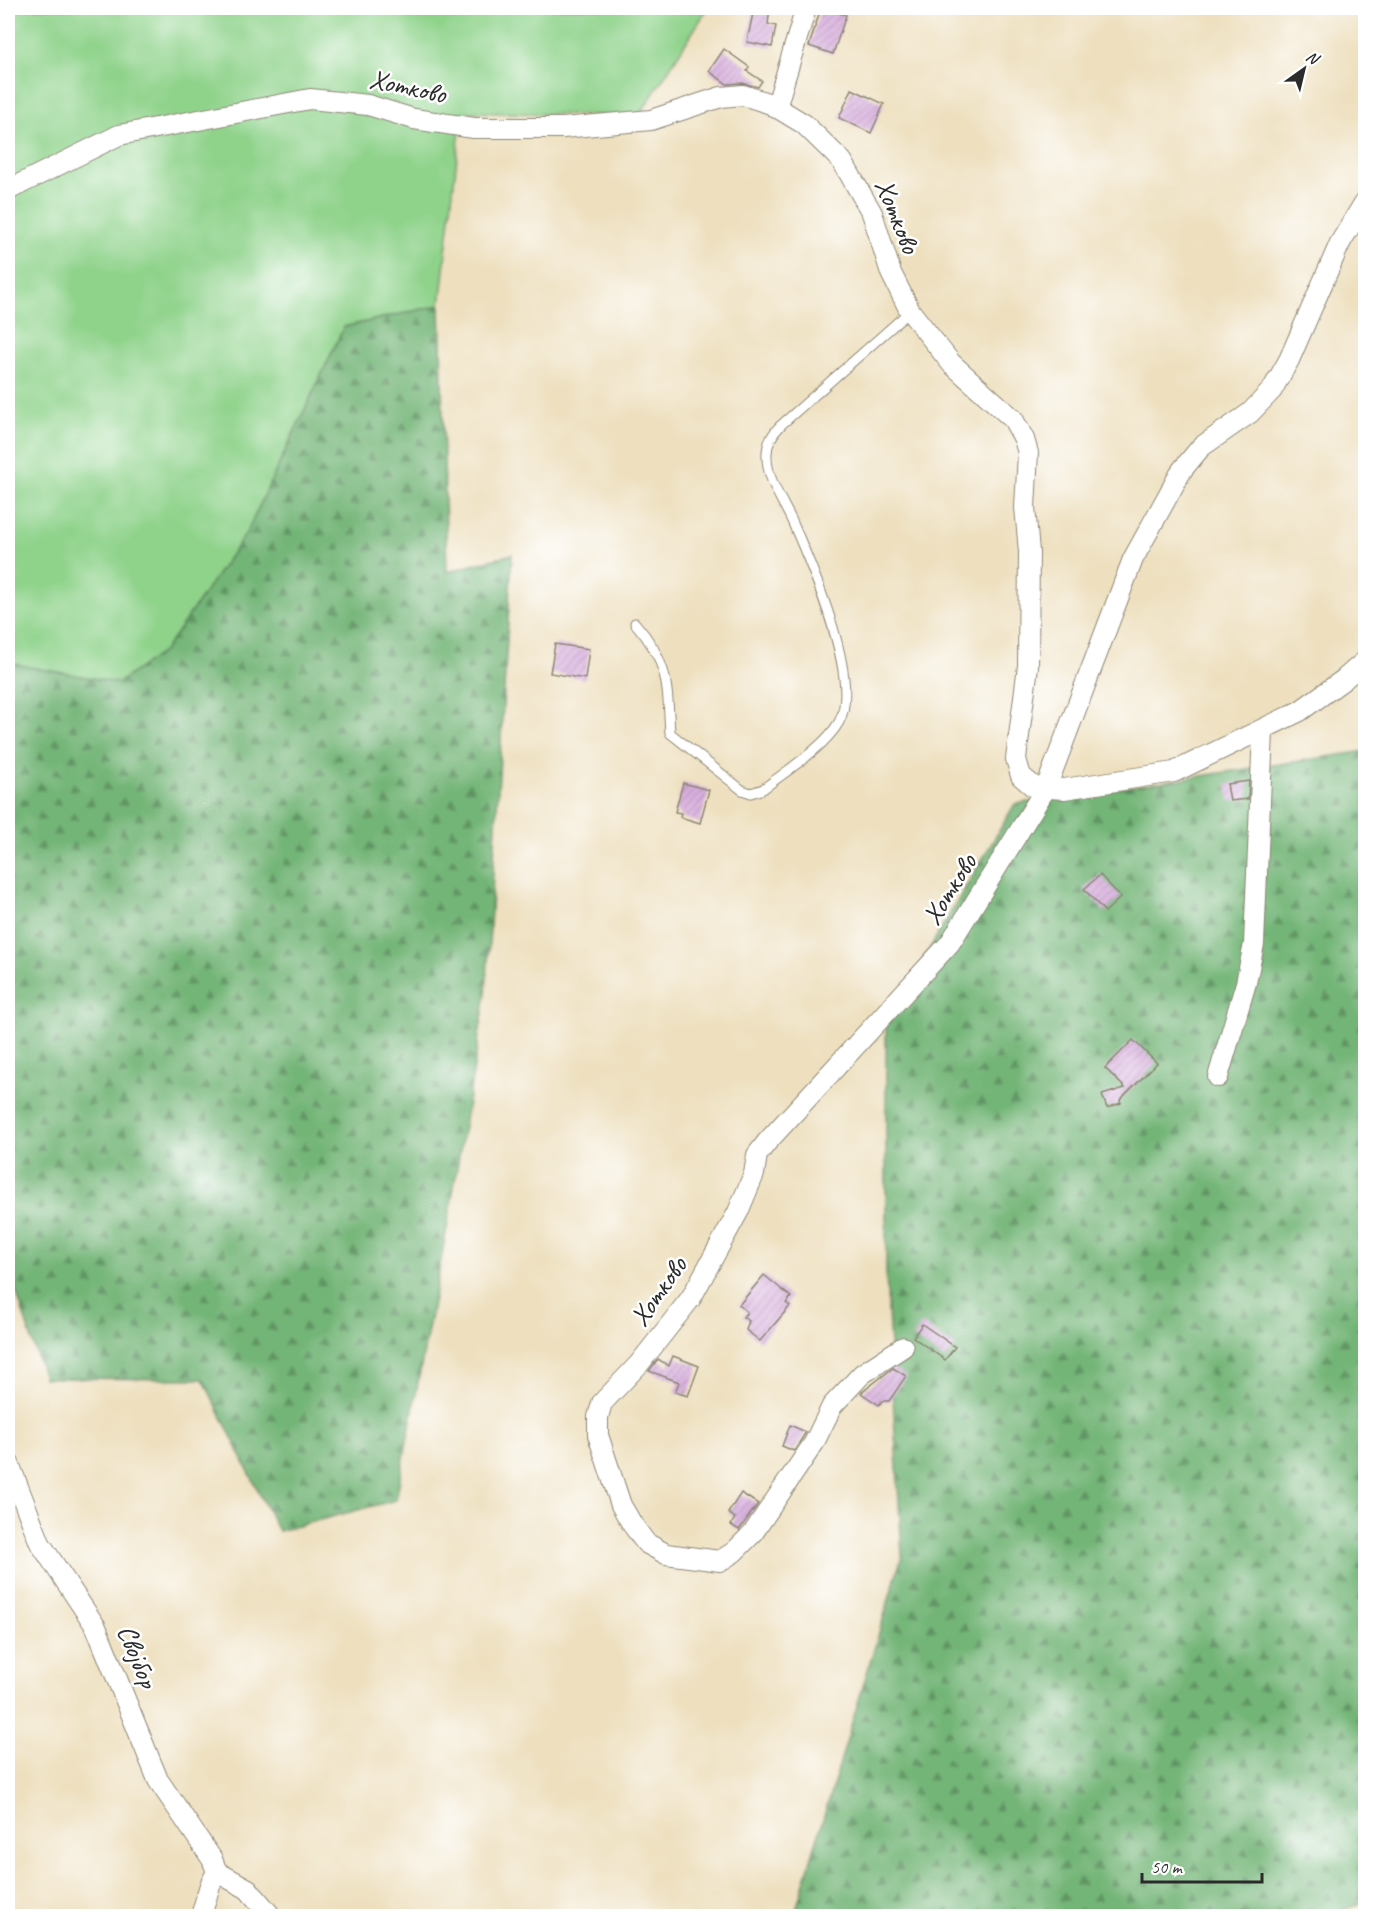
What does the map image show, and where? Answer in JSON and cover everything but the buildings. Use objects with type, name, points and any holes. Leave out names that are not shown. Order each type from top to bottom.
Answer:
[{"type":"street","points":[[776,108],[806,8]]},
{"type":"street","name":"Хотково","points":[[12,187],[119,135],[310,99],[368,105],[414,119],[474,128],[563,128],[651,120],[722,97],[743,95],[776,108],[804,124],[842,161],[872,213],[891,273],[910,311],[951,363],[1013,419],[1028,453],[1025,507],[1029,552],[1028,666],[1016,759],[1021,776],[1034,787],[1064,789],[1174,772],[1263,731],[1300,711],[1343,680],[1365,660]]},
{"type":"street","name":"Хотково","points":[[903,1347],[862,1374],[832,1406],[814,1443],[753,1533],[734,1552],[720,1561],[666,1554],[646,1543],[632,1524],[621,1505],[598,1435],[598,1417],[602,1403],[639,1364],[691,1298],[738,1212],[754,1174],[757,1155],[950,943],[1046,788],[1133,559],[1182,471],[1201,447],[1250,413],[1272,390],[1289,360],[1340,243],[1365,200]]},
{"type":"street","points":[[1218,1077],[1246,983],[1254,944],[1263,731]]},
{"type":"street","name":"Својбор","points":[[8,1461],[40,1543],[96,1627],[158,1780],[212,1859],[217,1872]]},
{"type":"street","points":[[201,1917],[210,1885],[217,1872],[248,1889],[271,1917]]},
{"type":"lane","points":[[635,623],[654,644],[663,663],[669,733],[742,790],[751,793],[763,789],[832,732],[843,713],[846,701],[845,677],[816,576],[771,475],[767,451],[769,441],[780,425],[910,311]]},
{"type":"green space","points":[[8,8],[708,8],[639,116],[462,112],[440,305],[344,327],[247,532],[164,651],[118,683],[8,663]]},
{"type":"green space","points":[[440,305],[447,572],[512,554],[486,994],[448,1223],[396,1500],[278,1531],[203,1379],[44,1378],[8,1266],[8,663],[118,683],[164,651],[247,532],[344,327]]},
{"type":"green space","points":[[1365,751],[1365,1901],[1331,1916],[794,1916],[902,1556],[886,1275],[886,1022],[1015,804]]}]
